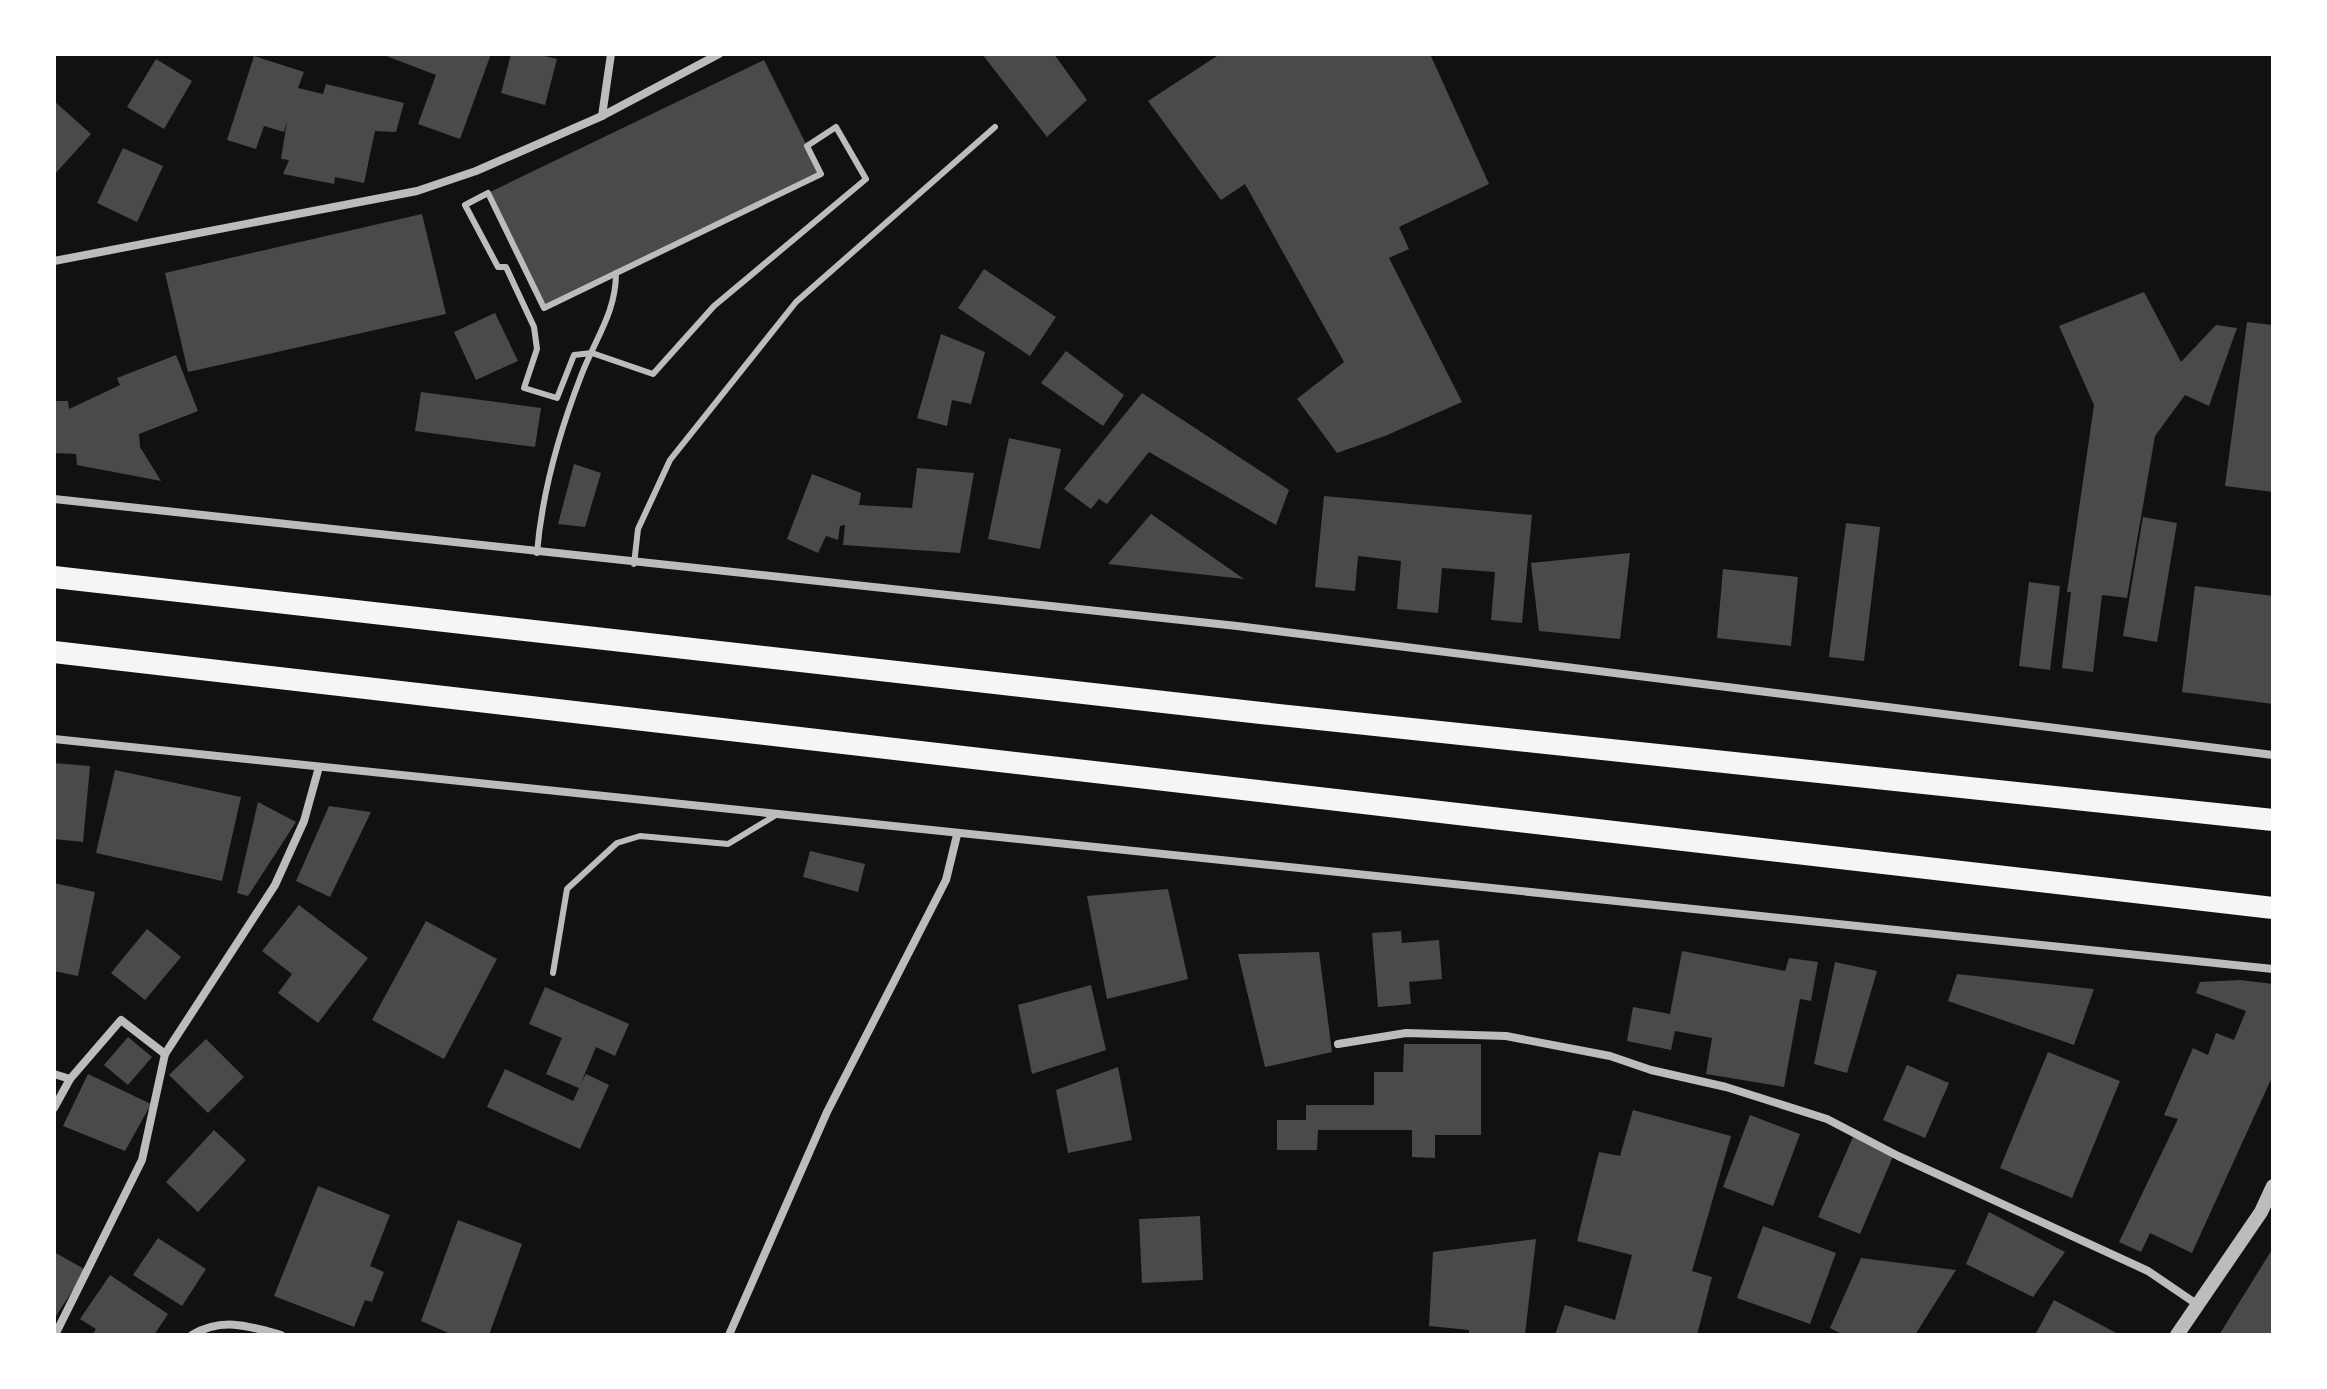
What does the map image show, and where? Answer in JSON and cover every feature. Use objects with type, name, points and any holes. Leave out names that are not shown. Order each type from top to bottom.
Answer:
[{"type":"highway","points":[[54,577],[1229,709],[2273,820]]},
{"type":"highway","points":[[54,652],[2273,908]]},
{"type":"street","points":[[602,116],[611,54]]},
{"type":"street","points":[[54,261],[417,191],[476,171],[602,116],[719,54]]},
{"type":"street","points":[[54,499],[634,564],[1237,626],[2273,755]]},
{"type":"street","points":[[54,739],[2273,969]]},
{"type":"street","points":[[55,1335],[142,1160],[165,1054],[275,885],[304,821],[319,767]]},
{"type":"street","points":[[729,1335],[827,1112],[946,880],[957,835]]},
{"type":"street","points":[[54,1108],[70,1079],[121,1020],[165,1054]]},
{"type":"street","points":[[1338,1044],[1406,1033],[1506,1036],[1610,1056],[1651,1070],[1726,1087],[1827,1119],[1898,1156],[2148,1271],[2198,1305]]},
{"type":"street","points":[[54,1074],[70,1079]]},
{"type":"street","points":[[2177,1335],[2261,1212],[2273,1186]]},
{"type":"street","points":[[192,1335],[206,1326],[226,1323],[281,1335]]},
{"type":"lane","points":[[836,127],[866,179],[714,306],[653,374],[592,353],[574,355],[557,398],[524,388],[537,349],[534,327],[506,267],[498,267],[465,205],[488,193],[544,308],[616,273],[821,174],[807,146],[836,127]]},
{"type":"lane","points":[[634,564],[638,529],[670,460],[796,302],[995,127]]},
{"type":"lane","points":[[537,553],[540,517],[557,447],[616,299],[616,273]]},
{"type":"lane","points":[[553,973],[567,889],[617,843],[640,836],[728,844],[776,815]]},
{"type":"building","points":[[381,54],[491,54],[460,139],[418,124],[436,75]]},
{"type":"building","points":[[511,54],[536,54],[557,59],[545,105],[501,93]]},
{"type":"building","points":[[982,54],[1054,54],[1087,100],[1047,137]]},
{"type":"building","points":[[1220,54],[1430,54],[1489,184],[1399,227],[1409,249],[1389,258],[1462,402],[1337,453],[1297,399],[1344,362],[1245,184],[1221,200],[1148,101]]},
{"type":"building","points":[[254,56],[304,72],[298,88],[323,94],[326,84],[404,103],[396,132],[375,131],[364,183],[335,177],[334,184],[283,174],[289,160],[281,159],[287,121],[284,132],[264,126],[256,149],[227,140]]},
{"type":"building","points":[[156,59],[192,81],[164,129],[127,107]]},
{"type":"building","points":[[764,60],[821,174],[544,308],[488,193]]},
{"type":"building","points":[[54,101],[91,134],[54,175]]},
{"type":"building","points":[[123,148],[163,166],[137,222],[97,203]]},
{"type":"building","points":[[422,214],[446,314],[188,372],[165,273]]},
{"type":"building","points":[[984,269],[1056,317],[1030,356],[958,308]]},
{"type":"building","points":[[2144,292],[2181,362],[2216,325],[2237,328],[2209,406],[2185,395],[2155,436],[2127,598],[2102,595],[2093,672],[2062,668],[2071,592],[2067,592],[2094,405],[2059,326]]},
{"type":"building","points":[[495,313],[518,361],[476,380],[454,332]]},
{"type":"building","points":[[2247,322],[2273,325],[2273,492],[2225,486]]},
{"type":"building","points":[[941,334],[985,352],[971,404],[952,400],[947,426],[917,418]]},
{"type":"building","points":[[1066,351],[1124,395],[1103,426],[1041,383]]},
{"type":"building","points":[[176,355],[198,411],[139,434],[140,447],[161,481],[77,465],[76,454],[54,453],[54,401],[68,401],[69,409],[120,385],[117,378]]},
{"type":"building","points":[[421,392],[541,408],[535,447],[415,431]]},
{"type":"building","points":[[1142,393],[1289,490],[1276,525],[1149,452],[1107,504],[1099,499],[1091,509],[1064,489]]},
{"type":"building","points":[[1009,438],[1061,449],[1040,549],[988,539]]},
{"type":"building","points":[[574,464],[601,473],[585,527],[558,524]]},
{"type":"building","points":[[917,468],[974,473],[960,553],[843,545],[845,525],[840,526],[838,540],[826,536],[818,553],[787,539],[812,474],[861,493],[859,505],[912,508]]},
{"type":"building","points":[[1324,496],[1532,515],[1522,623],[1491,620],[1495,572],[1442,568],[1438,613],[1397,609],[1401,561],[1358,556],[1355,591],[1315,587]]},
{"type":"building","points":[[1151,514],[1244,579],[1108,564]]},
{"type":"building","points":[[2143,517],[2177,523],[2157,642],[2123,636]]},
{"type":"building","points":[[1846,523],[1880,527],[1864,661],[1829,657]]},
{"type":"building","points":[[1630,553],[1620,639],[1539,631],[1531,563]]},
{"type":"building","points":[[1723,569],[1798,577],[1791,646],[1717,638]]},
{"type":"building","points":[[2029,582],[2060,586],[2050,670],[2019,666]]},
{"type":"building","points":[[2195,586],[2273,596],[2273,704],[2182,692]]},
{"type":"building","points":[[54,763],[90,766],[83,842],[54,839]]},
{"type":"building","points":[[115,770],[241,797],[222,881],[96,853]]},
{"type":"building","points":[[258,802],[296,822],[248,896],[237,893]]},
{"type":"building","points":[[329,806],[371,812],[330,897],[296,881]]},
{"type":"building","points":[[810,851],[865,864],[858,892],[803,877]]},
{"type":"building","points":[[54,883],[95,892],[78,976],[54,971]]},
{"type":"building","points":[[1168,889],[1188,979],[1107,999],[1087,896]]},
{"type":"building","points":[[299,905],[368,958],[318,1023],[278,993],[292,974],[262,951]]},
{"type":"building","points":[[426,921],[497,959],[444,1059],[372,1020]]},
{"type":"building","points":[[147,929],[181,957],[145,1000],[111,973]]},
{"type":"building","points":[[1401,931],[1402,943],[1439,940],[1442,979],[1409,982],[1411,1004],[1378,1007],[1372,933]]},
{"type":"building","points":[[1682,951],[1785,971],[1789,958],[1818,962],[1811,1001],[1800,999],[1784,1087],[1706,1074],[1712,1038],[1675,1031],[1671,1050],[1627,1041],[1633,1007],[1670,1014]]},
{"type":"building","points":[[1319,952],[1332,1052],[1265,1067],[1238,954]]},
{"type":"building","points":[[1835,962],[1877,971],[1847,1073],[1814,1064]]},
{"type":"building","points":[[1957,974],[2094,989],[2074,1045],[1948,1001]]},
{"type":"building","points":[[2240,980],[2273,984],[2273,1075],[2192,1253],[2150,1233],[2141,1252],[2119,1242],[2178,1119],[2164,1115],[2193,1048],[2208,1055],[2216,1033],[2234,1040],[2246,1011],[2196,993],[2200,982]]},
{"type":"building","points":[[1091,985],[1106,1050],[1032,1074],[1018,1005]]},
{"type":"building","points":[[545,987],[629,1024],[615,1056],[596,1047],[581,1083],[586,1074],[609,1085],[580,1149],[487,1107],[505,1069],[573,1101],[579,1088],[546,1074],[562,1038],[529,1024]]},
{"type":"building","points":[[128,1037],[152,1057],[128,1085],[104,1065]]},
{"type":"building","points":[[206,1039],[244,1077],[208,1113],[169,1075]]},
{"type":"building","points":[[1404,1044],[1481,1044],[1481,1135],[1435,1135],[1435,1158],[1412,1157],[1412,1130],[1318,1130],[1317,1150],[1277,1150],[1277,1120],[1306,1120],[1306,1105],[1374,1105],[1374,1072],[1403,1072]]},
{"type":"building","points":[[2048,1052],[2120,1081],[2072,1198],[2000,1168]]},
{"type":"building","points":[[1907,1065],[1949,1083],[1925,1138],[1883,1120]]},
{"type":"building","points":[[1118,1067],[1132,1140],[1068,1153],[1056,1090]]},
{"type":"building","points":[[88,1074],[151,1104],[125,1151],[63,1126]]},
{"type":"building","points":[[1633,1110],[1731,1136],[1692,1271],[1712,1277],[1697,1335],[1555,1335],[1565,1305],[1615,1320],[1632,1255],[1577,1241],[1599,1152],[1620,1156]]},
{"type":"building","points":[[1750,1115],[1800,1134],[1773,1206],[1723,1187]]},
{"type":"building","points":[[214,1130],[246,1160],[198,1212],[166,1182]]},
{"type":"building","points":[[1853,1137],[1894,1154],[1860,1234],[1818,1217]]},
{"type":"building","points":[[318,1186],[390,1215],[370,1266],[384,1272],[372,1302],[365,1300],[354,1327],[274,1296]]},
{"type":"building","points":[[1989,1212],[2065,1252],[2033,1297],[1966,1264]]},
{"type":"building","points":[[1200,1216],[1203,1280],[1142,1283],[1139,1219]]},
{"type":"building","points":[[458,1220],[522,1244],[489,1335],[453,1335],[421,1321]]},
{"type":"building","points":[[1763,1226],[1836,1253],[1810,1324],[1737,1298]]},
{"type":"building","points":[[158,1238],[206,1269],[182,1306],[133,1275]]},
{"type":"building","points":[[1536,1239],[1525,1335],[1469,1335],[1469,1330],[1429,1326],[1433,1252]]},
{"type":"building","points":[[2273,1248],[2273,1335],[2219,1335]]},
{"type":"building","points":[[54,1252],[86,1270],[54,1319]]},
{"type":"building","points":[[1861,1258],[1956,1270],[1915,1335],[1844,1335],[1830,1328]]},
{"type":"building","points":[[110,1275],[168,1314],[154,1335],[92,1335],[96,1329],[80,1319]]},
{"type":"building","points":[[2054,1300],[2120,1335],[2035,1335]]}]
